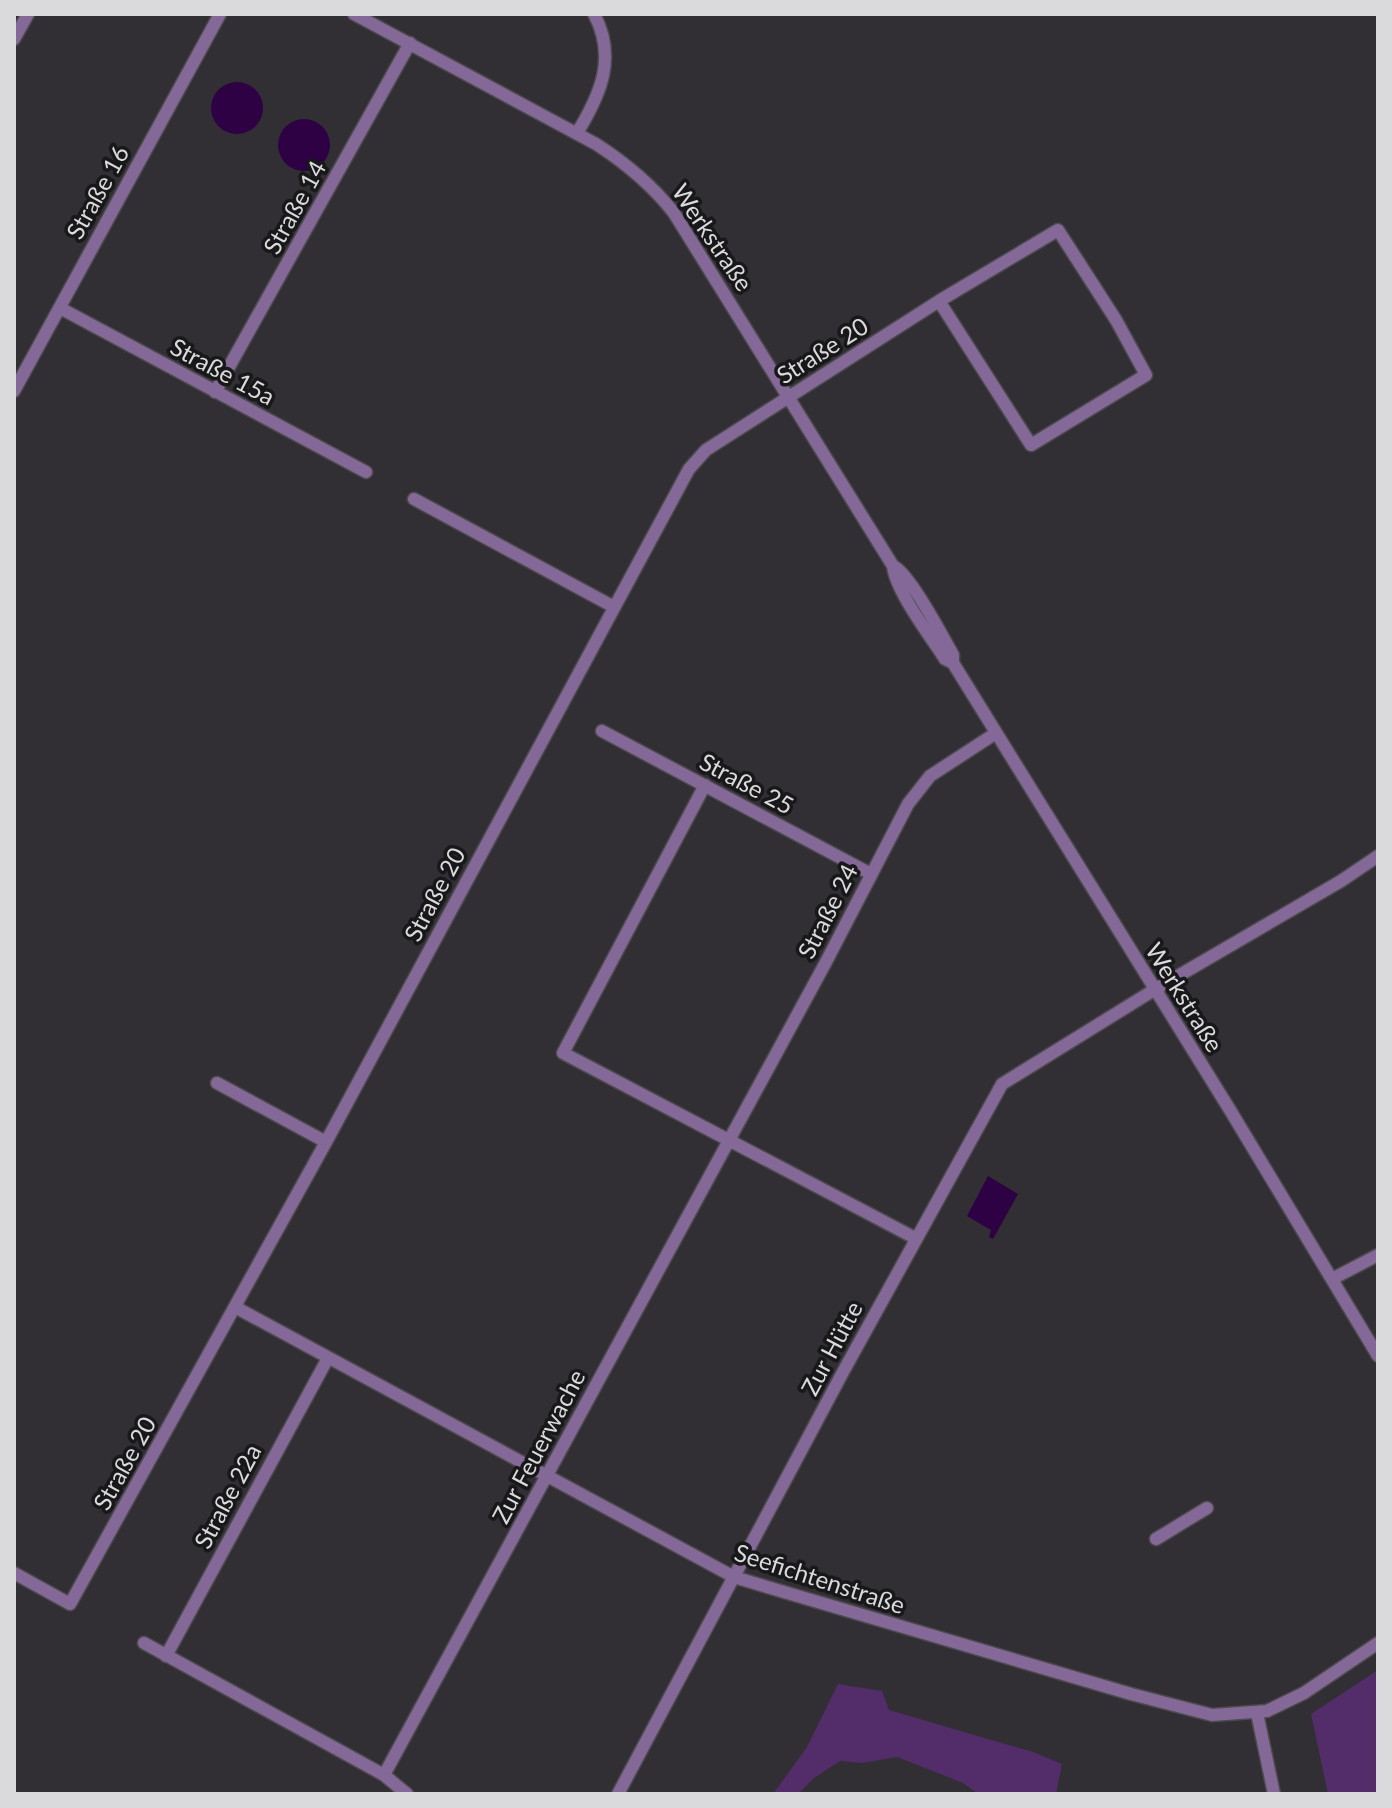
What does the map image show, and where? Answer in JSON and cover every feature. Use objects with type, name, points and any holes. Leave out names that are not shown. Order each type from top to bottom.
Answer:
[{"type":"street","points":[[14,39],[28,14]]},
{"type":"street","name":"Straße 16","points":[[14,391],[220,14]]},
{"type":"street","name":"Werkstraße","points":[[354,14],[577,133],[629,166],[667,204],[893,566],[893,573],[911,604],[945,659],[953,663],[1378,1356]]},
{"type":"street","points":[[577,133],[603,80],[606,60],[606,44],[594,14]]},
{"type":"street","name":"Straße 14","points":[[215,392],[410,43]]},
{"type":"street","name":"Straße 20","points":[[14,1573],[70,1604],[326,1142],[689,469],[706,450],[939,301],[1058,230],[1116,320],[1146,375],[1031,445],[939,301]]},
{"type":"street","name":"Straße 15a","points":[[60,308],[366,472]]},
{"type":"street","points":[[414,499],[614,607]]},
{"type":"street","name":"Straße 25","points":[[602,731],[871,874]]},
{"type":"street","name":"Straße 24","points":[[730,1139],[918,789],[930,776],[996,733]]},
{"type":"street","points":[[705,785],[563,1053],[915,1238]]},
{"type":"street","name":"Zur Hütte","points":[[618,1794],[915,1238],[1002,1084],[1378,856]]},
{"type":"street","points":[[217,1083],[326,1142]]},
{"type":"street","name":"Zur Feuerwache","points":[[384,1775],[730,1139]]},
{"type":"street","points":[[1332,1279],[1378,1252]]},
{"type":"street","name":"Seefichtenstraße","points":[[235,1307],[734,1577],[1131,1694],[1212,1715],[1257,1713],[1304,1693],[1378,1643]]},
{"type":"street","name":"Straße 22a","points":[[166,1656],[328,1358]]},
{"type":"street","points":[[1156,1539],[1207,1508]]},
{"type":"street","points":[[144,1643],[384,1775],[407,1794]]},
{"type":"street","points":[[1257,1713],[1274,1794]]},
{"type":"shaded area","points":[[237,82],[255,90],[263,108],[255,126],[237,134],[219,126],[211,108],[219,90]]},
{"type":"shaded area","points":[[304,119],[323,126],[330,145],[323,164],[304,171],[285,164],[278,145],[285,126]]},
{"type":"shaded area","points":[[988,1176],[1018,1194],[993,1239],[989,1237],[991,1230],[967,1216]]},
{"type":"shaded area","points":[[1378,1670],[1378,1794],[1328,1794],[1311,1714]]},
{"type":"shaded area","points":[[838,1684],[882,1691],[889,1710],[1033,1752],[1062,1764],[1056,1794],[978,1794],[963,1783],[897,1757],[862,1763],[840,1761],[814,1778],[798,1794],[773,1794],[807,1747]]}]
